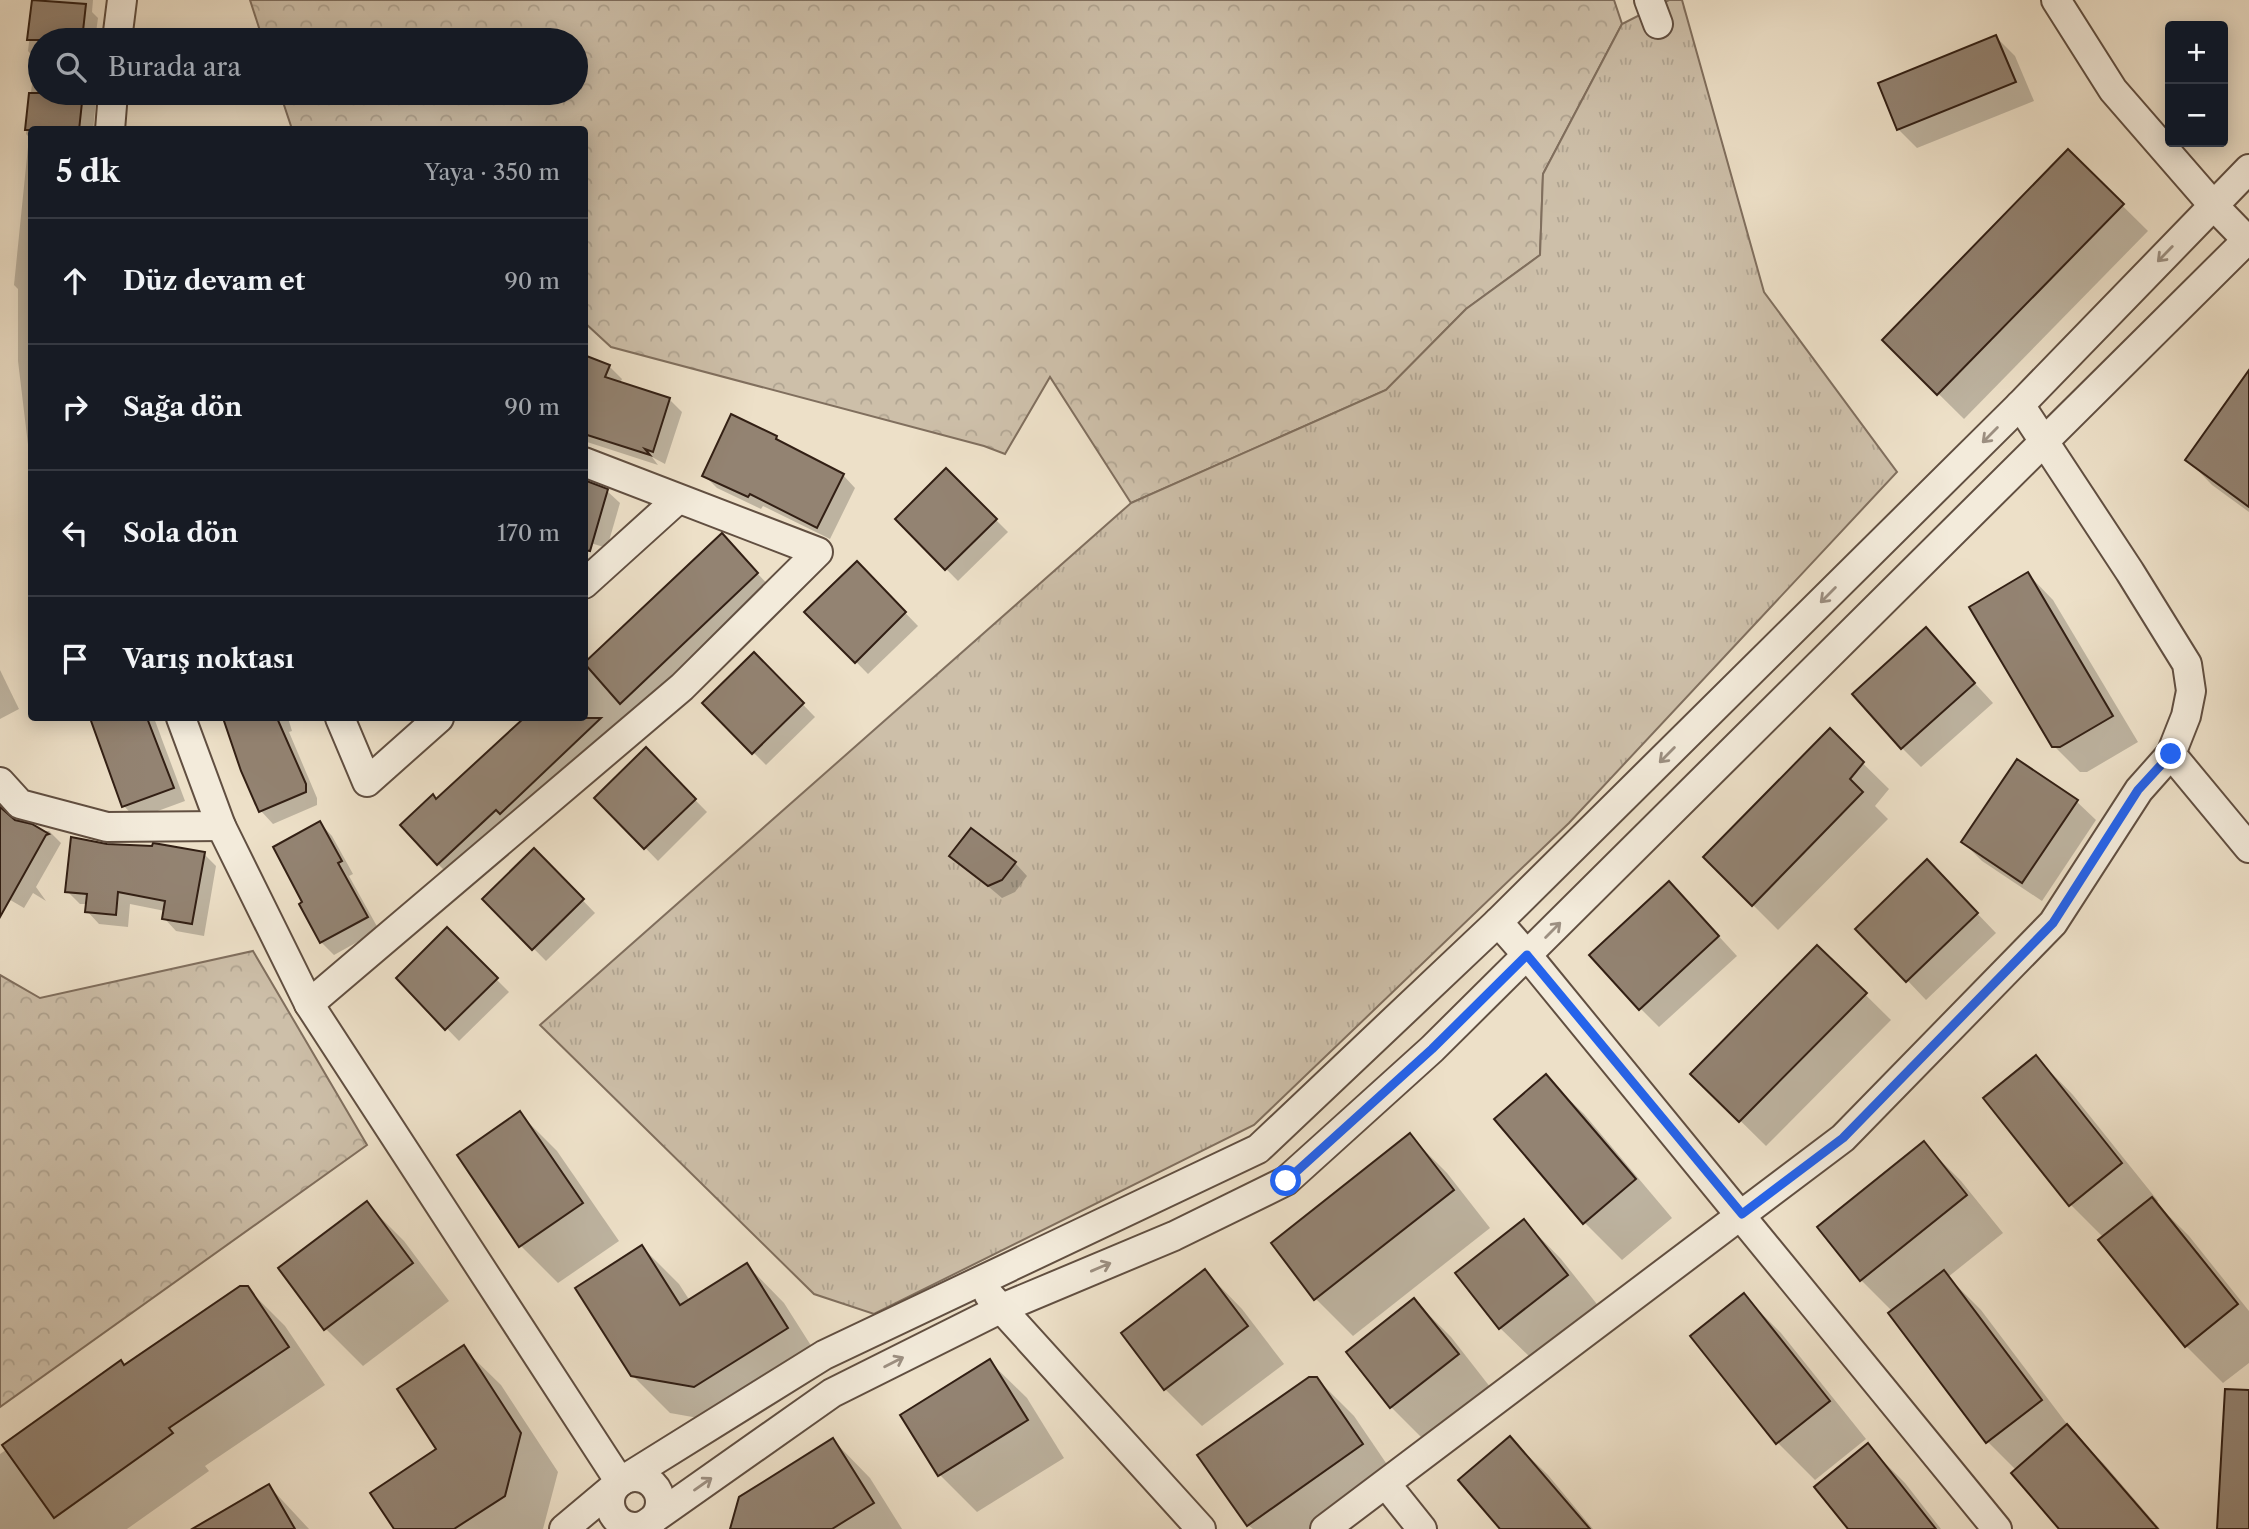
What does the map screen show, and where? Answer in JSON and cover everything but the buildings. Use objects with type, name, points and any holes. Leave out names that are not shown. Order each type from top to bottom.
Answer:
[{"type":"street","points":[[118,28],[122,0]]},
{"type":"street","points":[[645,1527],[832,1394],[1000,1309],[1174,1236],[1286,1181],[1432,1049],[2248,241],[2113,90],[2056,0]]},
{"type":"street","points":[[111,126],[112,105]]},
{"type":"street","points":[[564,1529],[620,1482],[824,1355],[1258,1149],[1498,922],[2020,405],[2249,169]]},
{"type":"street","points":[[1325,1529],[1843,1138],[2053,923],[2138,790],[2171,754],[2186,716],[2191,691],[2187,664],[2020,405]]},
{"type":"street","points":[[309,1004],[682,687],[818,552],[588,464]]},
{"type":"street","points":[[588,580],[678,499]]},
{"type":"street","points":[[182,721],[221,826],[309,1004],[620,1482]]},
{"type":"street","points":[[341,721],[367,782],[436,721]]},
{"type":"street","points":[[2171,754],[2249,848]]},
{"type":"street","points":[[0,782],[20,804],[107,827],[221,826]]},
{"type":"street","points":[[1498,922],[1742,1214],[1997,1529]]},
{"type":"street","points":[[978,1282],[1201,1529]]},
{"type":"street","points":[[620,1482],[641,1478],[653,1486],[659,1506],[653,1519],[645,1527]]},
{"type":"street","points":[[1385,1483],[1422,1529]]},
{"type":"green space","points":[[250,0],[1614,0],[1622,24],[1543,174],[1540,255],[1466,309],[1386,390],[1131,503],[1050,377],[1005,454],[984,446],[611,347],[588,326],[588,126],[291,126],[284,105],[588,105],[588,28],[259,28]]},
{"type":"green space","points":[[1669,0],[1682,0],[1764,292],[1897,472],[1569,823],[1254,1125],[874,1314],[814,1294],[540,1025],[1131,503],[1386,390],[1466,309],[1540,255],[1543,174],[1622,24]]},
{"type":"green space","points":[[253,951],[367,1145],[0,1407],[0,975],[40,998]]},
{"type":"route","points":[[1286,1181],[1432,1049],[1527,955],[1742,1214],[1843,1138],[2053,923],[2138,790],[2171,754]]}]
